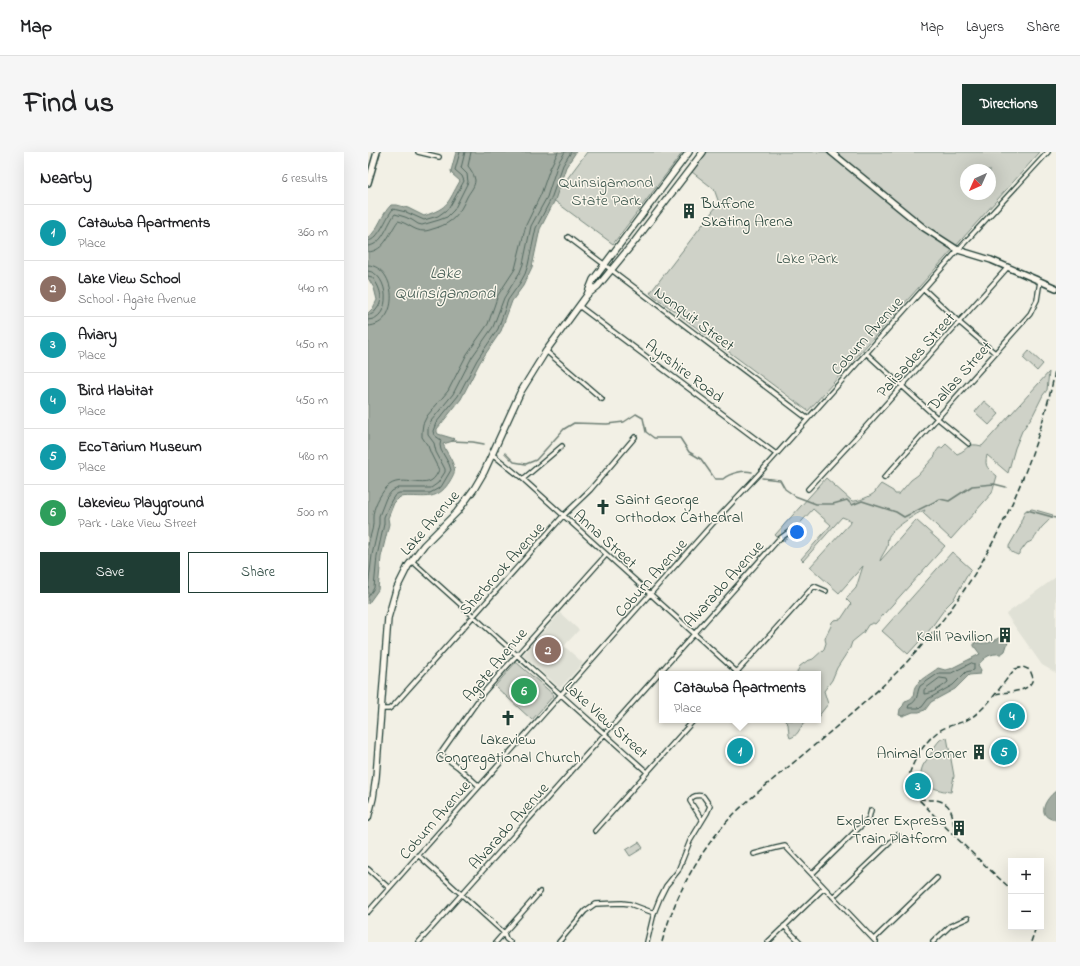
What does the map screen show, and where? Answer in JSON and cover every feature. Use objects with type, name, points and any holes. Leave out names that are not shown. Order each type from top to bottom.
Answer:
[{"type":"main road","points":[[368,183],[377,152]]},
{"type":"main road","name":"Lake Avenue","points":[[368,818],[375,784],[388,618],[396,590],[412,561],[424,545],[444,526],[466,501],[478,483],[520,393],[546,350],[587,295],[593,280],[604,264],[689,152]]},
{"type":"main road","name":"Lake Avenue","points":[[587,295],[598,286],[635,241],[702,152]]},
{"type":"main road","points":[[831,152],[924,228],[958,250],[1008,267],[1056,288]]},
{"type":"street","points":[[418,152],[428,153],[440,157]]},
{"type":"street","name":"Coburn Avenue","points":[[368,912],[958,250],[1048,152]]},
{"type":"street","name":"Nonquit Street","points":[[568,237],[808,419]]},
{"type":"street","name":"Palisades Street","points":[[808,489],[960,323],[1008,267]]},
{"type":"street","name":"Dallas Street","points":[[884,478],[1030,314],[1034,307],[1040,281]]},
{"type":"street","points":[[924,289],[995,353]]},
{"type":"street","name":"Ayrshire Road","points":[[579,306],[776,454]]},
{"type":"street","points":[[546,350],[602,399]]},
{"type":"street","points":[[866,353],[937,418],[969,444]]},
{"type":"street","name":"Sherbrook Avenue","points":[[381,709],[389,709],[395,704],[563,516],[590,490],[635,437]]},
{"type":"street","points":[[523,479],[562,446]]},
{"type":"street","name":"Anna Street","points":[[492,454],[523,479],[735,671]]},
{"type":"street","name":"Alvarado Avenue","points":[[660,671],[778,540],[793,529]]},
{"type":"street","name":"Agate Avenue","points":[[479,786],[458,766],[440,754],[484,692],[606,555]]},
{"type":"street","points":[[412,561],[474,616]]},
{"type":"street","points":[[739,671],[814,586],[826,591]]},
{"type":"street","name":"Lake View Street","points":[[474,616],[647,772]]},
{"type":"street","name":"Alvarado Avenue","points":[[418,942],[659,672]]},
{"type":"street","points":[[595,831],[691,723]]},
{"type":"street","points":[[647,942],[654,913],[666,886],[678,871],[690,840],[707,813],[710,806],[703,796],[698,795],[694,796],[690,800],[702,820]]},
{"type":"street","points":[[812,874],[869,818],[871,810]]},
{"type":"street","points":[[834,897],[898,835]]},
{"type":"street","points":[[754,854],[785,846],[875,941],[937,878]]},
{"type":"street","points":[[418,855],[504,933],[506,939],[510,942]]},
{"type":"street","points":[[368,869],[389,888]]},
{"type":"street","points":[[768,942],[824,888]]},
{"type":"street","points":[[496,942],[540,892]]},
{"type":"street","points":[[559,942],[585,911],[596,904],[630,904],[654,913]]},
{"type":"street","points":[[933,942],[950,926],[968,918]]},
{"type":"street","points":[[784,926],[800,942]]},
{"type":"shaded area","points":[[1056,577],[1056,673],[1042,665],[1006,614]]},
{"type":"shaded area","points":[[560,613],[579,630],[564,646],[583,663],[560,688],[523,655]]},
{"type":"green space","name":"Quinsigamond State Park","points":[[587,152],[683,152],[613,244],[552,199]]},
{"type":"green space","name":"Lake Park","points":[[707,152],[1040,152],[808,411],[650,293],[719,203],[714,189],[692,172]]},
{"type":"green space","points":[[1029,351],[1043,364],[1037,371],[1023,358]]},
{"type":"green space","points":[[1049,372],[1047,390],[1022,431],[1015,448],[1008,473],[987,455],[986,465],[997,476],[992,493],[951,539],[923,513],[925,510],[905,522],[890,535],[887,547],[880,561],[916,520],[945,546],[875,624],[873,623],[868,625],[863,633],[852,642],[832,680],[824,691],[828,704],[821,713],[821,671],[798,671],[800,666],[813,659],[824,649],[826,643],[825,639],[832,622],[834,620],[841,619],[851,604],[846,599],[856,588],[863,566],[839,593],[810,567],[852,521],[842,517],[803,561],[801,559],[831,525],[813,509],[783,542],[775,535],[826,478],[852,501],[861,500],[871,495],[881,484],[893,491],[895,494],[899,494],[935,456],[939,448],[942,448],[946,444],[957,454],[970,445],[982,446]]},
{"type":"green space","points":[[984,401],[999,414],[989,425],[975,412]]},
{"type":"green space","points":[[1032,509],[1053,515],[1034,539],[1027,543],[1018,555],[1011,551],[1009,546],[1020,527],[1025,511]]},
{"type":"green space","points":[[952,552],[971,569],[953,600],[946,607],[928,632],[908,654],[882,631]]},
{"type":"green space","points":[[516,662],[554,695],[532,720],[495,686]]},
{"type":"green space","points":[[787,723],[804,723],[797,734],[790,738]]},
{"type":"green space","points":[[947,737],[954,776],[951,792],[935,788],[925,783],[921,774],[923,765],[936,744],[940,740]]},
{"type":"green space","points":[[639,842],[643,848],[630,856],[626,850]]},
{"type":"water","name":"Lake Quinsigamond","points":[[456,152],[576,152],[566,167],[555,200],[540,229],[532,267],[523,286],[512,301],[501,331],[480,362],[461,399],[437,429],[438,434],[455,439],[443,444],[453,464],[454,474],[445,488],[439,493],[428,496],[400,497],[394,503],[388,518],[389,524],[381,557],[378,590],[368,604],[368,313],[373,308],[377,300],[374,288],[368,278],[368,238],[391,205],[408,208],[424,216],[443,207],[450,199],[460,181],[452,174],[451,171]]},
{"type":"water","points":[[1001,637],[1005,638],[1008,642],[1005,651],[1001,654],[988,656],[983,660],[978,665],[981,670],[980,674],[969,675],[955,689],[931,702],[925,710],[913,712],[903,716],[899,715],[900,709],[905,701],[912,698],[915,687],[922,680],[938,668],[945,670],[950,669],[980,654],[974,646],[974,642],[988,643]]},
{"type":"water","points":[[1056,791],[1056,820],[1046,815],[1044,812],[1044,807],[1048,798]]},
{"type":"waterway","points":[[505,453],[514,462],[526,464],[536,460],[564,429],[574,423],[607,424],[624,422],[636,414],[643,418],[646,432],[654,438],[680,438],[689,452],[701,459],[715,479],[723,479],[737,472],[752,472]]},
{"type":"waterway","points":[[452,441],[484,444]]},
{"type":"waterway","points":[[762,478],[780,480],[785,489],[795,496],[816,504],[833,504],[847,500],[852,505],[862,501],[896,512],[904,517],[940,499],[949,501],[972,486],[994,484],[1006,487]]},
{"type":"waterway","points":[[1027,510],[1056,518]]},
{"type":"railway","points":[[662,942],[674,907],[690,874],[709,843],[733,815],[890,679],[921,647],[949,612],[974,575],[996,536],[1016,495],[1046,411],[1056,367]]},
{"type":"railway","points":[[1023,667],[1030,670],[1033,678],[1027,687],[1017,691],[995,694],[1015,669],[1023,667]]},
{"type":"railway","points":[[995,694],[984,707],[968,720],[938,731],[925,744],[916,758],[910,773],[909,785],[910,789],[918,799],[1008,886]]},
{"type":"railway","points":[[919,798],[940,801],[949,807],[956,837]]},
{"type":"railway","points":[[1031,942],[1035,930]]},
{"type":"place","name":"Buffone Skating Arena","points":[[689,211]]},
{"type":"place","name":"Saint George Orthodox Cathedral","points":[[603,507]]},
{"type":"place","name":"Kalil Pavilion","points":[[1005,635]]},
{"type":"place","name":"Lake View School","points":[[548,650]]},
{"type":"place","name":"Lakeview Playground","points":[[524,691]]},
{"type":"place","name":"Bird Habitat","points":[[1012,716]]},
{"type":"place","name":"Lakeview Congregational Church","points":[[508,718]]},
{"type":"place","name":"Catawba Apartments","points":[[740,751]]},
{"type":"place","name":"Animal Corner","points":[[979,752]]},
{"type":"place","name":"EcoTarium Museum","points":[[1004,752]]},
{"type":"place","name":"Aviary","points":[[918,786]]},
{"type":"place","name":"Explorer Express Train Platform","points":[[959,828]]}]
